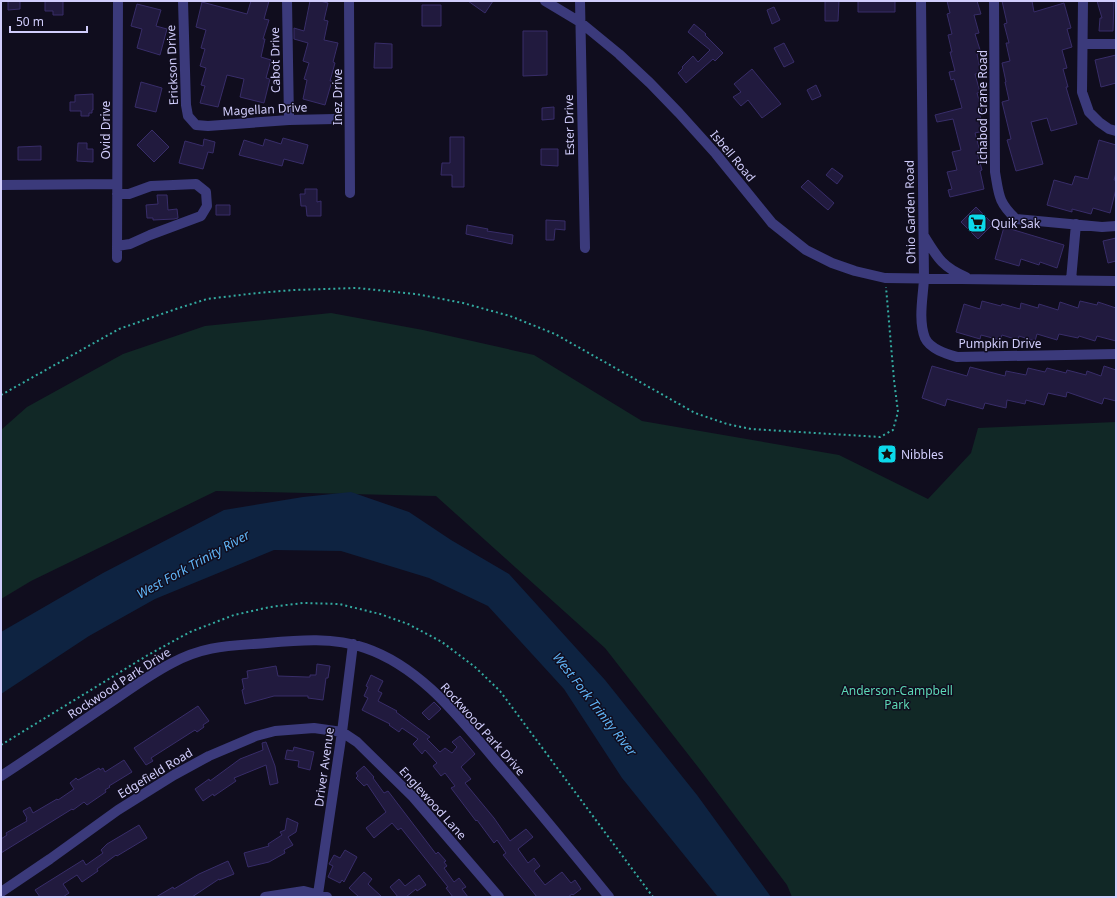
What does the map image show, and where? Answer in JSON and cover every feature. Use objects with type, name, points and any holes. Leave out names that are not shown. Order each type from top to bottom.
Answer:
[{"type":"street","name":"Ovid Drive","points":[[117,258],[118,1]]},
{"type":"street","name":"Erickson Drive","points":[[183,1],[186,104],[188,116],[196,125]]},
{"type":"street","name":"Cabot Drive","points":[[288,1],[289,120]]},
{"type":"street","name":"Inez Drive","points":[[349,1],[350,193]]},
{"type":"street","name":"Isbell Road","points":[[545,1],[580,22],[619,54],[650,83],[716,154],[772,223],[806,250],[832,263],[856,272],[885,278],[924,278]]},
{"type":"street","name":"Ester Drive","points":[[580,1],[585,248]]},
{"type":"street","name":"Ohio Garden Road","points":[[921,1],[924,278],[1116,281]]},
{"type":"street","name":"Ichabod Crane Road","points":[[994,1],[995,172],[1000,199],[1007,210],[1016,219],[1076,224]]},
{"type":"street","points":[[1082,1],[1082,92],[1090,112],[1098,122],[1109,130],[1116,131]]},
{"type":"street","points":[[1083,44],[1116,44]]},
{"type":"street","name":"Magellan Drive","points":[[196,125],[208,126],[289,120],[336,119]]},
{"type":"street","points":[[1,185],[117,184]]},
{"type":"street","points":[[117,194],[129,194],[151,186],[196,184],[206,192],[207,206],[201,216],[130,244],[117,246]]},
{"type":"street","points":[[1071,280],[1076,224],[1116,226]]},
{"type":"street","points":[[924,236],[939,261],[955,272],[971,279]]},
{"type":"street","name":"Pumpkin Drive","points":[[924,278],[922,317],[926,339],[934,347],[947,354],[957,357],[1116,354]]},
{"type":"street","name":"Rockwood Park Drive","points":[[1,776],[139,683],[172,663],[201,650],[216,647],[301,640],[353,644],[366,648],[401,664],[424,683],[468,728],[553,828],[609,897]]},
{"type":"street","name":"Driver Avenue","points":[[322,895],[353,644]]},
{"type":"street","name":"Edgefield Road","points":[[1,892],[118,810],[174,774],[209,756],[256,736],[276,731],[314,728],[342,732]]},
{"type":"street","name":"Englewood Lane","points":[[342,732],[357,742],[413,797],[499,897]]},
{"type":"street","points":[[265,897],[304,891],[322,895]]},
{"type":"path","points":[[1,395],[119,329],[207,299],[294,290],[357,288],[416,294],[463,303],[510,316],[555,334],[695,413],[727,424],[751,429],[880,437],[893,430],[898,412],[885,278]]},
{"type":"green space","name":"Anderson-Campbell Park","points":[[331,313],[423,330],[534,355],[642,421],[839,455],[928,499],[971,453],[978,428],[1116,422],[1116,897],[792,897],[787,885],[698,767],[605,648],[436,496],[216,491],[31,581],[1,599],[1,430],[27,407],[123,354],[205,326]]},
{"type":"water","name":"West Fork Trinity River","points":[[351,492],[409,512],[451,540],[509,574],[605,680],[697,795],[771,897],[718,897],[622,778],[564,689],[488,606],[429,578],[341,551],[274,550],[155,599],[89,636],[1,694],[1,632],[103,573],[224,510],[303,497]]},
{"type":"building","points":[[8,1],[20,1],[20,9],[8,10]]},
{"type":"building","points":[[45,1],[63,1],[63,15],[53,15],[53,11],[45,11]]},
{"type":"building","points":[[251,1],[269,1],[264,19],[269,20],[263,39],[265,39],[261,57],[271,60],[266,78],[270,79],[264,103],[240,97],[244,79],[227,75],[218,107],[200,103],[205,86],[201,85],[206,68],[200,66],[205,49],[201,48],[206,30],[196,27],[202,2],[247,14]]},
{"type":"building","points":[[310,1],[328,3],[324,20],[328,21],[324,40],[338,43],[330,81],[332,81],[325,105],[303,99],[307,80],[304,79],[309,63],[303,61],[308,43],[294,39],[294,28],[304,31]]},
{"type":"building","points":[[468,1],[493,1],[485,13]]},
{"type":"building","points":[[825,1],[839,1],[838,21],[825,21]]},
{"type":"building","points":[[858,1],[895,1],[895,12],[858,12]]},
{"type":"building","points":[[947,1],[977,1],[981,14],[974,15],[979,33],[975,34],[981,53],[977,54],[981,73],[975,74],[980,92],[977,93],[982,111],[979,112],[984,131],[975,133],[980,151],[977,152],[982,170],[980,171],[984,189],[950,197],[948,190],[952,189],[947,172],[957,170],[952,152],[961,150],[953,119],[937,122],[935,115],[962,108],[954,79],[951,80],[949,72],[955,71],[950,52],[952,52],[948,35],[952,34],[947,14],[950,13]]},
{"type":"building","points":[[1002,1],[1032,1],[1034,12],[1064,3],[1071,28],[1067,29],[1072,47],[1062,50],[1067,68],[1063,69],[1068,87],[1066,87],[1077,124],[1051,131],[1047,118],[1031,122],[1043,164],[1016,171],[1007,140],[1011,139],[1002,102],[1009,100],[1002,63],[1010,61],[1006,43],[1009,43],[1004,24],[1007,23]]},
{"type":"building","points":[[1097,1],[1114,1],[1113,31],[1099,31],[1100,18],[1102,18]]},
{"type":"building","points":[[137,4],[161,10],[156,26],[167,29],[160,55],[137,48],[142,29],[131,26]]},
{"type":"building","points":[[422,5],[441,5],[441,26],[422,26]]},
{"type":"building","points":[[774,7],[780,20],[772,24],[767,10]]},
{"type":"building","points":[[694,24],[706,34],[705,35],[723,53],[715,61],[713,59],[686,83],[678,73],[683,68],[682,67],[693,56],[698,62],[710,50],[688,32]]},
{"type":"building","points":[[523,31],[547,31],[547,75],[523,76]]},
{"type":"building","points":[[375,43],[392,44],[392,68],[374,68]]},
{"type":"building","points":[[784,43],[794,62],[784,67],[774,48]]},
{"type":"building","points":[[1116,55],[1116,83],[1101,87],[1095,60]]},
{"type":"building","points":[[752,69],[781,104],[762,118],[748,100],[741,106],[733,97],[741,92],[734,84]]},
{"type":"building","points":[[141,82],[162,88],[156,112],[135,107]]},
{"type":"building","points":[[816,85],[821,96],[812,100],[807,90]]},
{"type":"building","points":[[93,94],[93,110],[92,113],[89,113],[89,116],[81,116],[81,111],[70,111],[70,102],[75,102],[75,95]]},
{"type":"building","points":[[554,107],[554,119],[542,120],[542,108]]},
{"type":"building","points":[[152,130],[169,147],[154,162],[137,145]]},
{"type":"building","points":[[450,137],[464,137],[464,187],[452,187],[452,175],[441,175],[442,163],[450,163]]},
{"type":"building","points":[[283,138],[308,145],[303,164],[284,159],[282,166],[239,155],[244,140],[263,146],[265,139],[281,144]]},
{"type":"building","points":[[204,139],[215,142],[213,153],[208,152],[203,169],[179,163],[185,141],[203,146]]},
{"type":"building","points":[[1099,140],[1116,145],[1116,173],[1114,180],[1116,180],[1116,189],[1110,213],[1093,208],[1091,214],[1072,209],[1072,212],[1047,205],[1054,180],[1072,185],[1075,176],[1088,179]]},
{"type":"building","points":[[78,143],[87,143],[87,149],[93,149],[93,162],[77,161]]},
{"type":"building","points":[[41,146],[41,160],[18,160],[18,147]]},
{"type":"building","points":[[541,149],[558,149],[558,166],[541,165]]},
{"type":"building","points":[[832,168],[843,176],[837,184],[826,175]]},
{"type":"building","points":[[808,180],[834,203],[828,210],[801,187]]},
{"type":"building","points":[[305,189],[317,189],[317,202],[321,201],[321,216],[307,216],[306,206],[301,206],[300,194],[305,194]]},
{"type":"building","points":[[157,195],[167,195],[168,210],[177,209],[178,218],[153,220],[153,218],[147,218],[146,205],[158,204]]},
{"type":"building","points":[[216,205],[230,205],[230,215],[216,215]]},
{"type":"building","name":"Quik Sak","points":[[976,207],[993,224],[978,239],[961,222]]},
{"type":"building","points":[[546,220],[565,221],[565,230],[555,229],[554,240],[546,240]]},
{"type":"building","points":[[467,225],[488,229],[487,231],[513,235],[512,244],[466,234]]},
{"type":"building","points":[[1004,227],[1064,245],[1057,268],[1040,262],[1039,265],[1021,259],[1019,266],[995,259]]},
{"type":"building","points":[[1116,238],[1116,261],[1108,263],[1103,241]]},
{"type":"building","points":[[982,301],[1020,309],[1021,303],[1038,308],[1039,304],[1058,310],[1060,302],[1078,308],[1080,301],[1097,305],[1098,302],[1116,308],[1116,341],[1097,336],[1095,341],[1079,336],[1078,338],[1059,334],[1057,340],[1037,334],[1035,341],[1019,336],[1018,340],[1002,335],[1000,340],[981,335],[980,339],[956,332],[964,304],[980,309]]},
{"type":"building","points":[[932,366],[967,376],[970,367],[1005,376],[1006,371],[1026,375],[1028,368],[1045,372],[1047,368],[1066,373],[1067,370],[1086,375],[1087,371],[1101,376],[1104,366],[1116,370],[1116,401],[1104,398],[1102,404],[1067,392],[1066,397],[1048,393],[1044,405],[1026,400],[1025,404],[1007,400],[1006,408],[985,403],[983,409],[947,399],[945,406],[922,398]]},
{"type":"building","points":[[317,664],[330,666],[328,678],[326,678],[323,700],[308,698],[308,696],[274,696],[245,704],[242,690],[244,689],[242,679],[248,678],[247,671],[276,666],[278,676],[310,677],[310,675],[316,675]]},
{"type":"building","points":[[371,675],[383,681],[378,691],[382,693],[378,701],[397,711],[396,712],[430,737],[427,739],[440,752],[445,748],[452,753],[457,747],[452,742],[460,736],[475,754],[461,767],[471,779],[465,783],[494,818],[510,841],[526,829],[533,837],[518,849],[528,863],[534,858],[540,866],[534,871],[545,885],[562,872],[571,883],[575,880],[581,889],[568,897],[537,897],[503,855],[506,853],[497,840],[494,843],[451,788],[455,786],[445,773],[441,776],[433,766],[437,763],[425,750],[422,754],[413,744],[418,739],[402,728],[399,732],[389,725],[390,724],[362,710],[368,698],[364,696],[368,687],[366,686]]},
{"type":"building","points":[[434,702],[441,709],[429,720],[422,713]]},
{"type":"building","points":[[198,706],[209,721],[203,725],[204,727],[197,732],[195,730],[151,758],[153,761],[146,765],[134,748]]},
{"type":"building","points":[[266,742],[275,766],[278,783],[270,785],[266,765],[234,778],[236,781],[214,796],[213,794],[203,801],[195,789],[209,779],[210,781],[240,759],[263,750],[262,743]]},
{"type":"building","points":[[294,747],[314,752],[310,770],[298,767],[299,761],[285,759],[287,750],[293,751]]},
{"type":"building","points":[[124,760],[132,772],[109,786],[110,787],[105,790],[106,792],[87,805],[84,802],[1,853],[1,839],[7,835],[6,833],[27,821],[23,811],[30,807],[33,813],[57,799],[58,800],[74,789],[70,783],[76,778],[78,780],[99,768],[100,770],[103,768],[105,772]]},
{"type":"building","points":[[364,766],[374,777],[373,778],[384,793],[388,791],[436,854],[438,852],[446,861],[444,862],[447,866],[444,868],[454,882],[459,878],[466,887],[462,889],[468,897],[453,897],[446,888],[448,887],[401,828],[398,830],[392,823],[374,838],[366,828],[386,812],[367,784],[364,786],[356,778],[358,776],[356,773]]},
{"type":"building","points":[[287,818],[298,823],[296,832],[288,837],[293,845],[284,850],[285,853],[269,862],[248,867],[244,853],[269,846],[268,844],[282,835],[280,832],[285,830]]},
{"type":"building","points":[[139,825],[147,838],[117,856],[116,855],[97,869],[98,871],[82,882],[77,875],[63,884],[69,893],[63,897],[40,897],[35,890],[83,860],[86,865],[103,853],[101,850],[107,844]]},
{"type":"building","points":[[345,850],[357,857],[344,882],[342,880],[340,883],[328,877],[333,866],[329,864],[334,855],[340,858]]},
{"type":"building","points":[[228,861],[234,874],[219,879],[192,897],[156,897],[173,887],[174,889],[199,874]]},
{"type":"building","points":[[364,872],[372,879],[368,884],[382,897],[359,897],[349,888]]},
{"type":"building","points":[[419,875],[426,885],[417,891],[416,889],[406,897],[398,897],[390,887],[399,879],[405,886]]},
{"type":"place","name":"Quik Sak","points":[[977,223]]},
{"type":"place","name":"Nibbles","points":[[887,454]]}]
